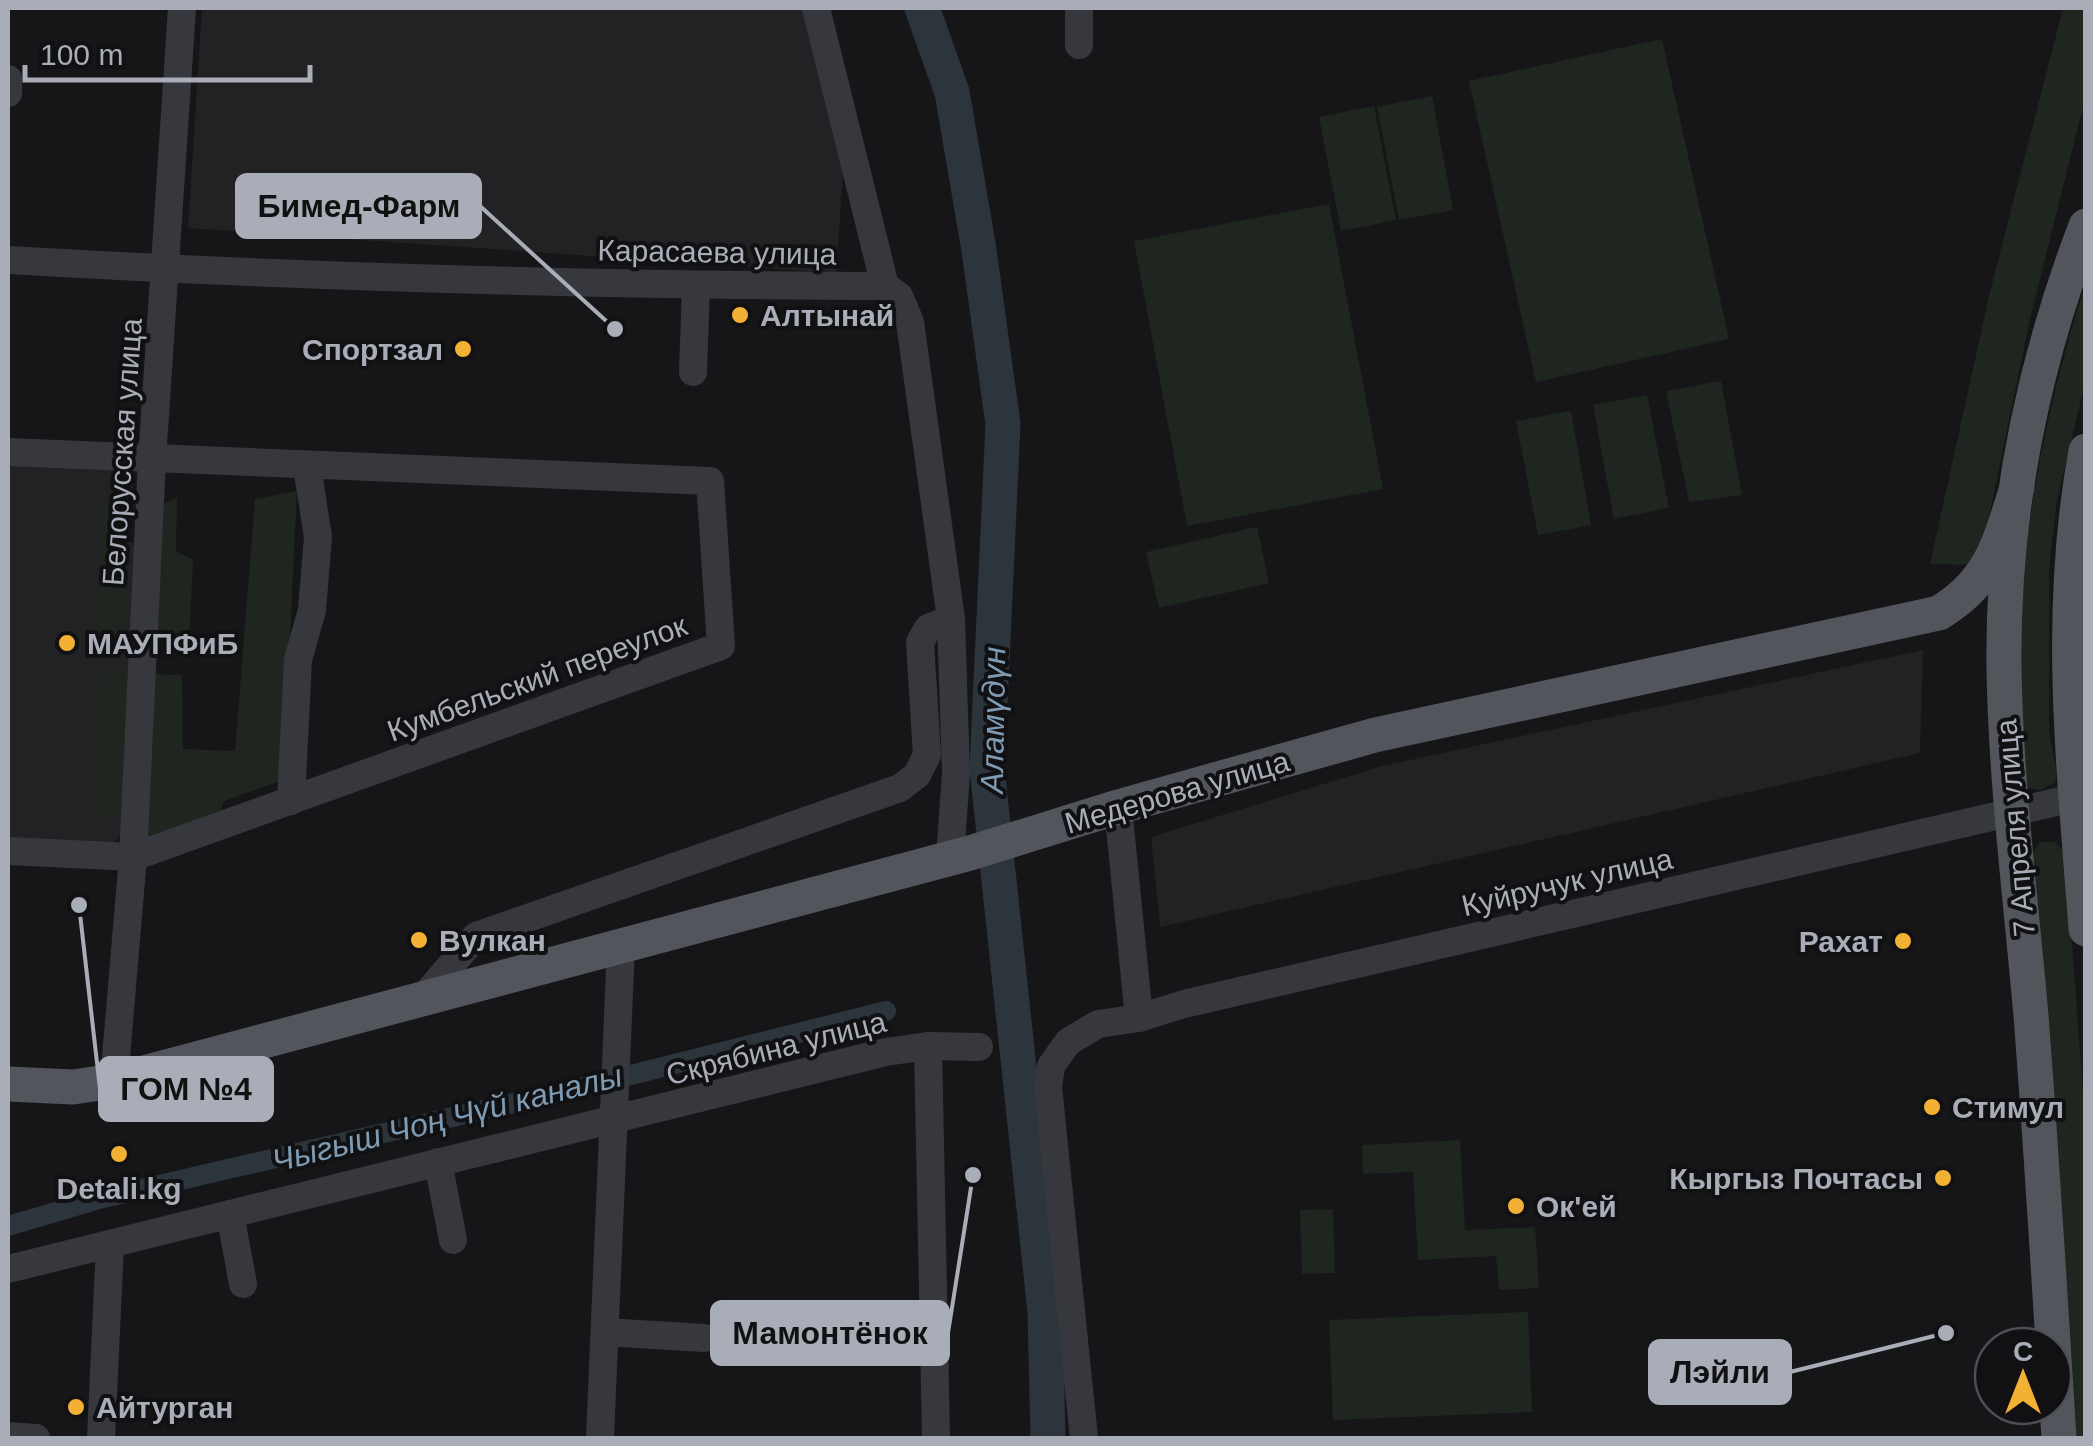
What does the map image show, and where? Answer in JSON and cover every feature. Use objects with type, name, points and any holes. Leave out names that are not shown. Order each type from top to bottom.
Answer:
[{"type":"main road","name":"7 Апреля улица","points":[[2060,1438],[2004,665],[2017,488],[2046,344],[2086,226]]},
{"type":"main road","name":"7 Апреля улица","points":[[2086,450],[2069,576],[2067,644],[2070,716],[2081,796],[2086,929]]},
{"type":"main road","name":"Медерова улица","points":[[8,1084],[74,1088],[114,1081],[960,856],[1375,735],[1939,613],[1970,591],[1986,572],[2017,488]]},
{"type":"main road","points":[[1939,613],[1972,623],[1988,633],[2004,665]]},
{"type":"street","name":"Белорусская улица","points":[[114,1081],[133,857],[152,460],[182,8]]},
{"type":"street","points":[[816,8],[886,286],[899,296],[910,322],[950,619],[960,856]]},
{"type":"street","points":[[1080,8],[1080,45]]},
{"type":"street","points":[[8,79],[8,93]]},
{"type":"street","name":"Карасаева улица","points":[[8,260],[166,269],[696,286],[886,286]]},
{"type":"street","points":[[693,372],[696,286]]},
{"type":"street","name":"Кумбельский переулок","points":[[8,452],[710,481],[721,646],[133,857],[8,851]]},
{"type":"street","points":[[291,801],[298,660],[312,610],[318,537],[307,466]]},
{"type":"street","points":[[422,1000],[476,936],[900,788],[917,775],[928,755],[920,642],[928,628],[950,619]]},
{"type":"street","name":"Куйручук улица","points":[[1084,1438],[1048,1087],[1052,1066],[1068,1042],[1098,1024],[1139,1018],[1184,1004],[2081,796]]},
{"type":"street","points":[[1118,807],[1139,1018]]},
{"type":"street","points":[[600,1438],[621,946]]},
{"type":"street","points":[[928,1046],[936,1438]]},
{"type":"street","name":"Скрябина улица","points":[[8,1269],[886,1052],[928,1046],[980,1047]]},
{"type":"street","points":[[438,1162],[453,1240]]},
{"type":"street","points":[[230,1214],[244,1284]]},
{"type":"street","points":[[101,1438],[110,1244]]},
{"type":"street","points":[[604,1332],[704,1338]]},
{"type":"street","points":[[8,1436],[36,1438]]},
{"type":"shaded area","points":[[202,8],[805,8],[844,160],[836,273],[188,228]]},
{"type":"shaded area","points":[[2063,8],[2085,8],[2085,99],[2029,324],[1979,565],[1930,564],[1989,296]]},
{"type":"shaded area","points":[[1662,39],[1729,339],[1536,382],[1469,81]]},
{"type":"shaded area","points":[[1432,96],[1453,210],[1399,220],[1377,107]]},
{"type":"shaded area","points":[[1374,106],[1396,220],[1341,231],[1319,117]]},
{"type":"shaded area","points":[[1329,204],[1383,489],[1187,526],[1134,241]]},
{"type":"shaded area","points":[[2085,285],[2085,383],[2057,499],[2049,569],[2049,733],[2057,773],[2055,783],[2040,790],[2026,787],[2018,661],[2021,597],[2038,470]]},
{"type":"shaded area","points":[[1721,381],[1742,495],[1689,502],[1666,391]]},
{"type":"shaded area","points":[[1647,395],[1669,508],[1614,519],[1593,405]]},
{"type":"shaded area","points":[[1571,411],[1591,525],[1538,535],[1516,421]]},
{"type":"shaded area","points":[[8,458],[134,464],[130,542],[145,544],[132,821],[111,846],[8,844]]},
{"type":"shaded area","points":[[297,491],[283,780],[224,801],[219,815],[141,846],[149,674],[182,675],[183,749],[235,751],[255,499]]},
{"type":"shaded area","points":[[177,498],[176,551],[193,560],[189,642],[152,644],[159,506]]},
{"type":"shaded area","points":[[101,504],[129,507],[123,634],[97,632]]},
{"type":"shaded area","points":[[1257,527],[1269,583],[1159,608],[1146,552]]},
{"type":"shaded area","points":[[1923,650],[1920,753],[1160,927],[1151,837],[1382,766]]},
{"type":"shaded area","points":[[101,672],[130,675],[121,818],[94,815]]},
{"type":"shaded area","points":[[2040,842],[2054,842],[2062,849],[2066,862],[2086,1132],[2085,1438],[2071,1438],[2073,1326],[2063,1326],[2033,852]]},
{"type":"shaded area","points":[[1460,1140],[1465,1230],[1535,1227],[1539,1288],[1499,1290],[1496,1256],[1418,1260],[1413,1172],[1363,1174],[1362,1145]]},
{"type":"shaded area","points":[[1333,1209],[1335,1273],[1302,1274],[1300,1210]]},
{"type":"shaded area","points":[[1528,1312],[1532,1412],[1333,1420],[1329,1320]]},
{"type":"waterway","name":"Аламүдүн","points":[[922,8],[952,92],[1003,424],[987,768],[1045,1312],[1048,1438]]},
{"type":"waterway","name":"Чыгыш Чоң Чүй каналы","points":[[8,1226],[103,1198],[587,1086],[886,1011]]},
{"type":"place","name":"Алтынай","points":[[740,315]]},
{"type":"place","name":"Бимед-Фарм","points":[[615,329]]},
{"type":"place","name":"Спортзал","points":[[463,349]]},
{"type":"place","name":"МАУПФиБ","points":[[67,643]]},
{"type":"place","name":"ГОМ №4","points":[[79,905]]},
{"type":"place","name":"Вулкан","points":[[419,940]]},
{"type":"place","name":"Рахат","points":[[1903,941]]},
{"type":"place","name":"Стимул","points":[[1932,1107]]},
{"type":"place","name":"Detali.kg","points":[[119,1154]]},
{"type":"place","name":"Мамонтёнок","points":[[973,1175]]},
{"type":"place","name":"Кыргыз Почтасы","points":[[1943,1178]]},
{"type":"place","name":"Ок'ей","points":[[1516,1206]]},
{"type":"place","name":"Лэйли","points":[[1946,1333]]},
{"type":"place","name":"Айтурган","points":[[76,1407]]}]
